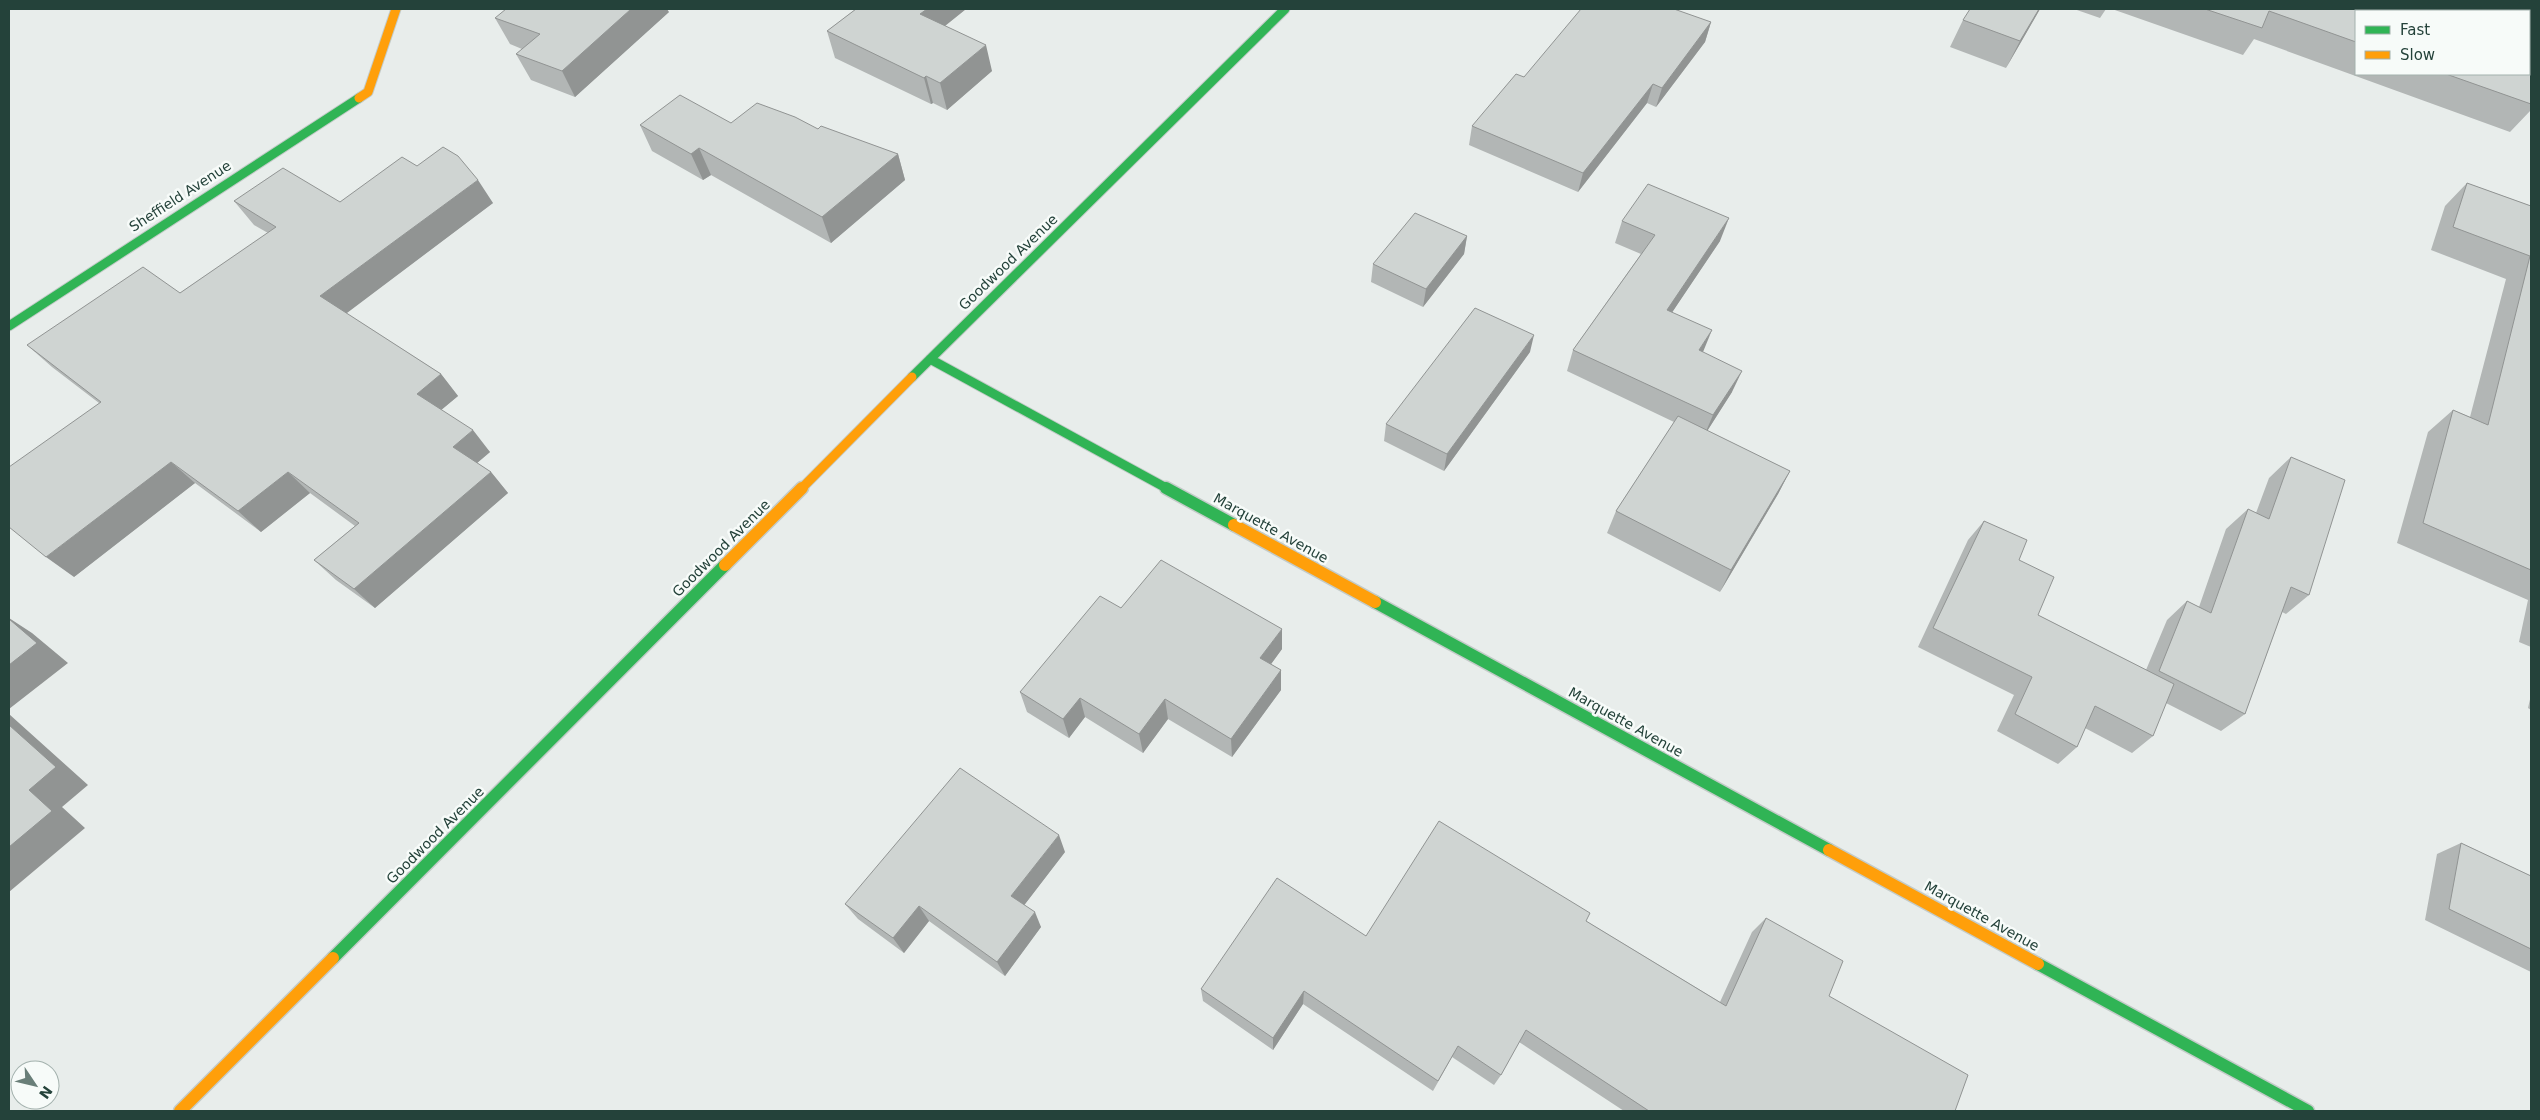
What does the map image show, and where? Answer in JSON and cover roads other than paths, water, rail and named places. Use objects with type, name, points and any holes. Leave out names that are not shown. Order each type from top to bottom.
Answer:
[{"type":"street","name":"Sheffield Avenue","points":[[9,326],[368,92],[396,9]]},
{"type":"street","name":"Goodwood Avenue","points":[[180,1111],[930,359],[1286,9]]},
{"type":"street","name":"Marquette Avenue","points":[[930,359],[2308,1111]]}]
